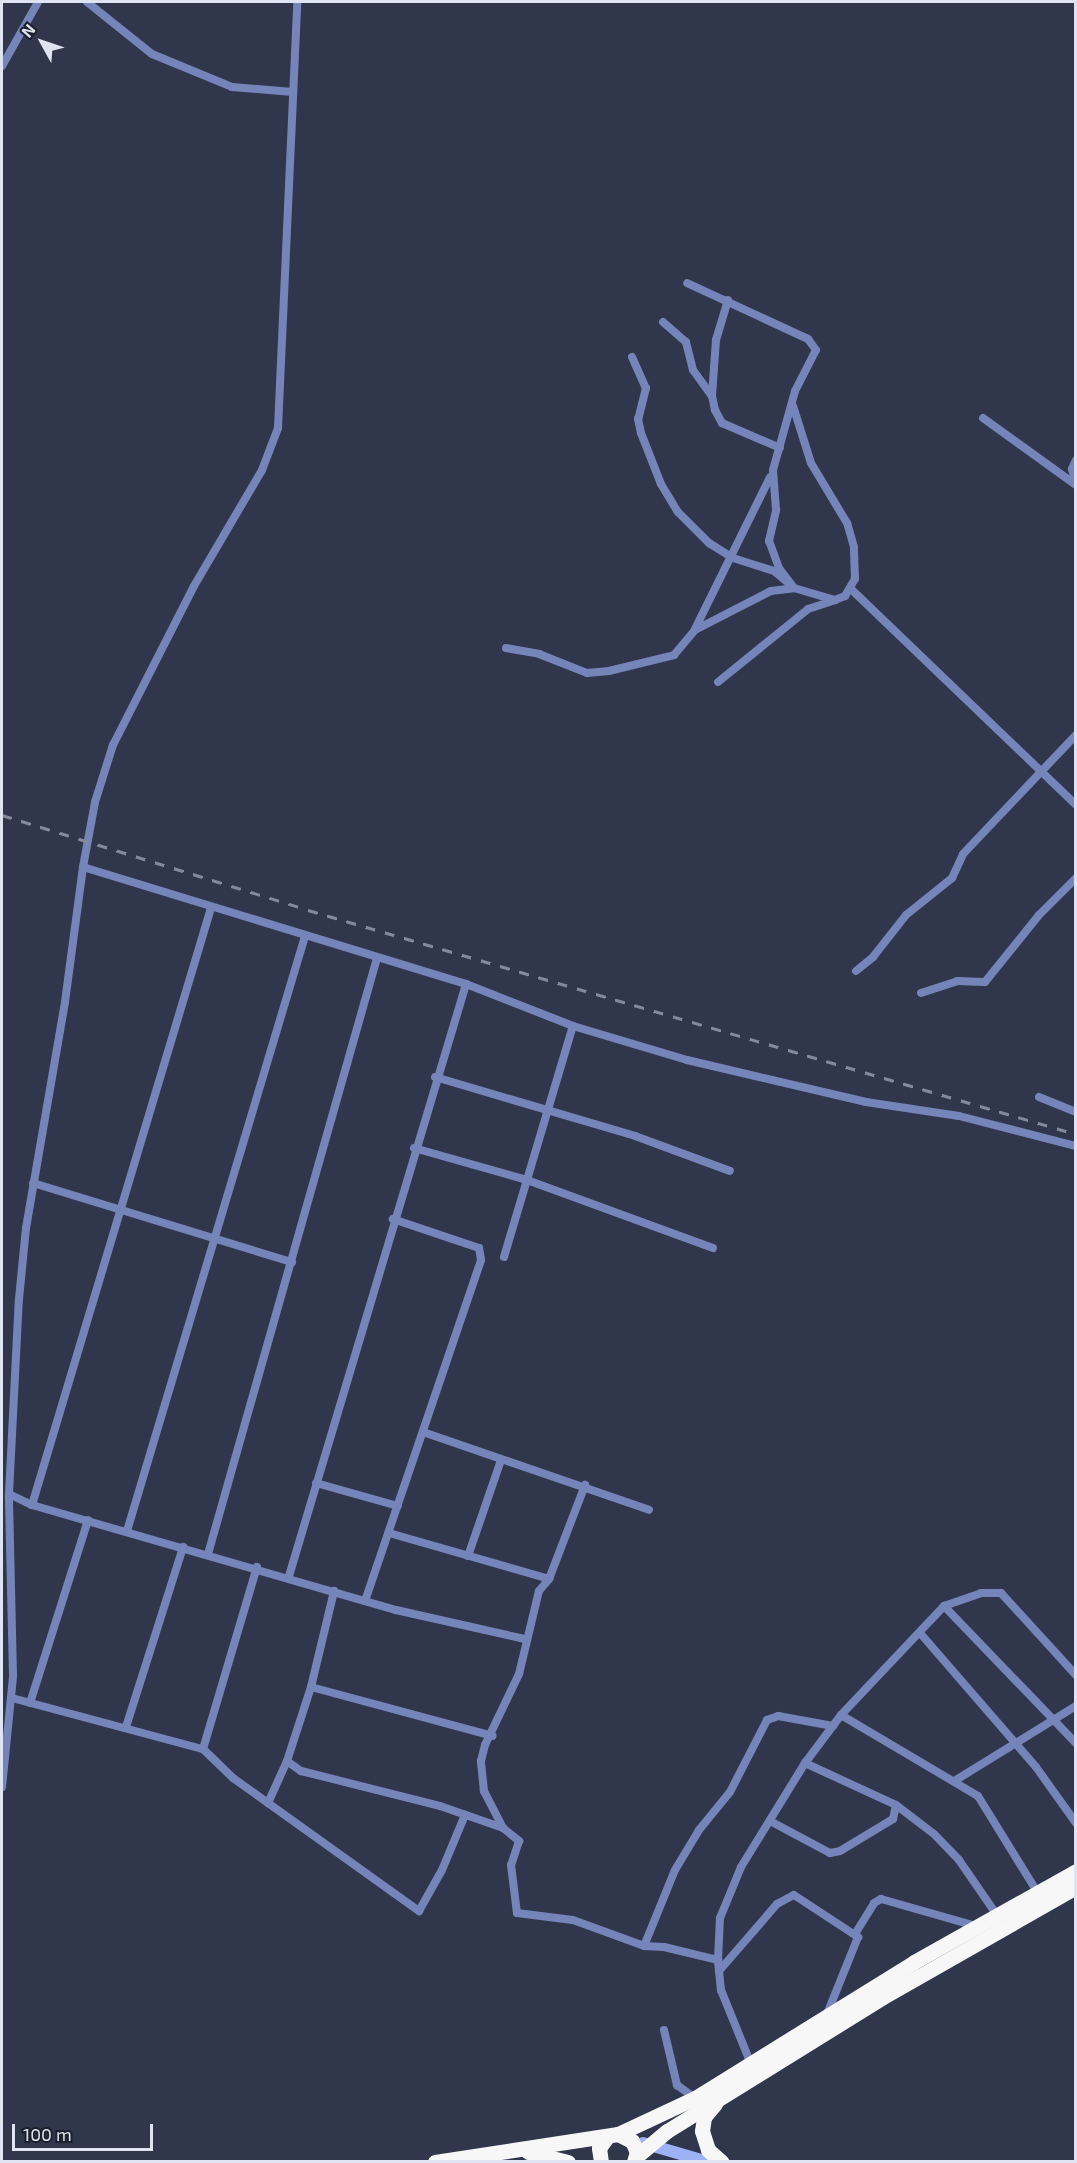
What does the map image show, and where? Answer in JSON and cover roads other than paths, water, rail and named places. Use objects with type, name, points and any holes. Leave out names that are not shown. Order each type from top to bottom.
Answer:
[{"type":"highway","points":[[601,2162],[599,2148],[626,2146],[694,2098],[825,2017],[976,1926],[1076,1871]]},
{"type":"highway","points":[[435,2162],[520,2150],[649,2145],[925,1971],[1076,1887]]},
{"type":"highway","points":[[722,2162],[705,2144],[703,2124],[712,2107],[730,2093]]},
{"type":"highway","points":[[520,2150],[568,2162]]},
{"type":"main road","points":[[649,2145],[708,2162]]},
{"type":"street","points":[[2,66],[38,2]]},
{"type":"street","points":[[87,2],[152,54],[232,87],[293,92]]},
{"type":"street","points":[[2,1787],[12,1698],[9,1494],[15,1347],[33,1183],[64,1002],[83,867],[95,802],[113,745],[195,586],[273,445],[282,406],[297,2]]},
{"type":"street","points":[[506,648],[539,654],[587,674],[674,655],[695,630],[733,558],[773,470],[792,404],[816,350],[808,339],[687,283]]},
{"type":"street","points":[[712,396],[716,340],[728,300]]},
{"type":"street","points":[[663,322],[686,342],[693,370],[712,396],[722,423],[780,448]]},
{"type":"street","points":[[632,357],[646,388],[638,419],[641,433],[661,484],[695,533],[733,558],[774,571],[794,588]]},
{"type":"street","points":[[792,404],[811,463],[847,523],[856,564],[852,590]]},
{"type":"street","points":[[983,418],[1076,485]]},
{"type":"street","points":[[1076,460],[1072,469],[1076,485]]},
{"type":"street","points":[[773,470],[776,510],[769,541],[779,568],[794,588]]},
{"type":"street","points":[[695,630],[771,591],[794,588],[835,600]]},
{"type":"street","points":[[718,682],[808,609],[835,600],[852,590]]},
{"type":"street","points":[[852,590],[1076,805]]},
{"type":"street","points":[[856,971],[873,957],[906,915],[952,878],[963,854],[1076,735]]},
{"type":"street","points":[[83,867],[211,908],[466,984],[573,1026],[687,1060],[866,1102],[959,1116],[1076,1146]]},
{"type":"street","points":[[921,993],[957,981],[985,982],[1039,915],[1076,878]]},
{"type":"street","points":[[32,1505],[211,908]]},
{"type":"street","points":[[127,1531],[304,936]]},
{"type":"street","points":[[208,1554],[377,958]]},
{"type":"street","points":[[289,1576],[435,1077],[466,984]]},
{"type":"street","points":[[504,1257],[550,1111],[573,1026]]},
{"type":"street","points":[[435,1077],[635,1136],[730,1172]]},
{"type":"street","points":[[1040,1097],[1076,1112]]},
{"type":"street","points":[[414,1148],[527,1180],[713,1248]]},
{"type":"street","points":[[33,1183],[120,1213],[292,1262]]},
{"type":"street","points":[[365,1601],[481,1253],[479,1248],[393,1220]]},
{"type":"street","points":[[423,1432],[501,1460],[585,1485],[649,1510]]},
{"type":"street","points":[[468,1556],[501,1460]]},
{"type":"street","points":[[316,1483],[398,1506]]},
{"type":"street","points":[[503,1828],[484,1791],[481,1761],[519,1674],[525,1639],[539,1591],[549,1579],[585,1485]]},
{"type":"street","points":[[9,1494],[32,1505],[289,1576],[365,1601],[525,1639]]},
{"type":"street","points":[[30,1703],[88,1520]]},
{"type":"street","points":[[389,1533],[549,1579]]},
{"type":"street","points":[[126,1727],[183,1547]]},
{"type":"street","points":[[203,1749],[257,1567]]},
{"type":"street","points":[[268,1803],[287,1761],[311,1687],[334,1591]]},
{"type":"street","points":[[751,2064],[722,1990],[718,1960],[720,1918],[741,1867],[805,1763],[841,1715],[944,1606],[981,1593],[1001,1593],[1076,1675]]},
{"type":"street","points":[[944,1606],[1076,1743]]},
{"type":"street","points":[[920,1633],[1014,1745],[1036,1767],[1076,1822]]},
{"type":"street","points":[[311,1687],[492,1736]]},
{"type":"street","points":[[12,1698],[203,1749],[233,1778],[419,1911],[442,1870],[465,1815]]},
{"type":"street","points":[[956,1780],[1076,1706]]},
{"type":"street","points":[[841,1715],[956,1780],[978,1796],[1038,1893]]},
{"type":"street","points":[[644,1946],[675,1870],[699,1830],[730,1792],[767,1720],[778,1716],[832,1726]]},
{"type":"street","points":[[287,1761],[300,1770],[465,1815],[503,1828],[519,1841],[511,1865],[517,1913],[573,1920],[644,1946],[664,1947],[718,1960]]},
{"type":"street","points":[[805,1763],[896,1805],[934,1834],[960,1860],[997,1915]]},
{"type":"street","points":[[770,1821],[830,1853],[840,1851],[893,1818],[896,1805]]},
{"type":"street","points":[[719,1971],[777,1904],[789,1895],[855,1934],[859,1941],[825,2017]]},
{"type":"street","points":[[855,1934],[874,1903],[881,1899],[976,1926]]},
{"type":"street","points":[[664,2030],[677,2085],[694,2098]]},
{"type":"railway","points":[[2,815],[308,910],[1076,1134]]}]
